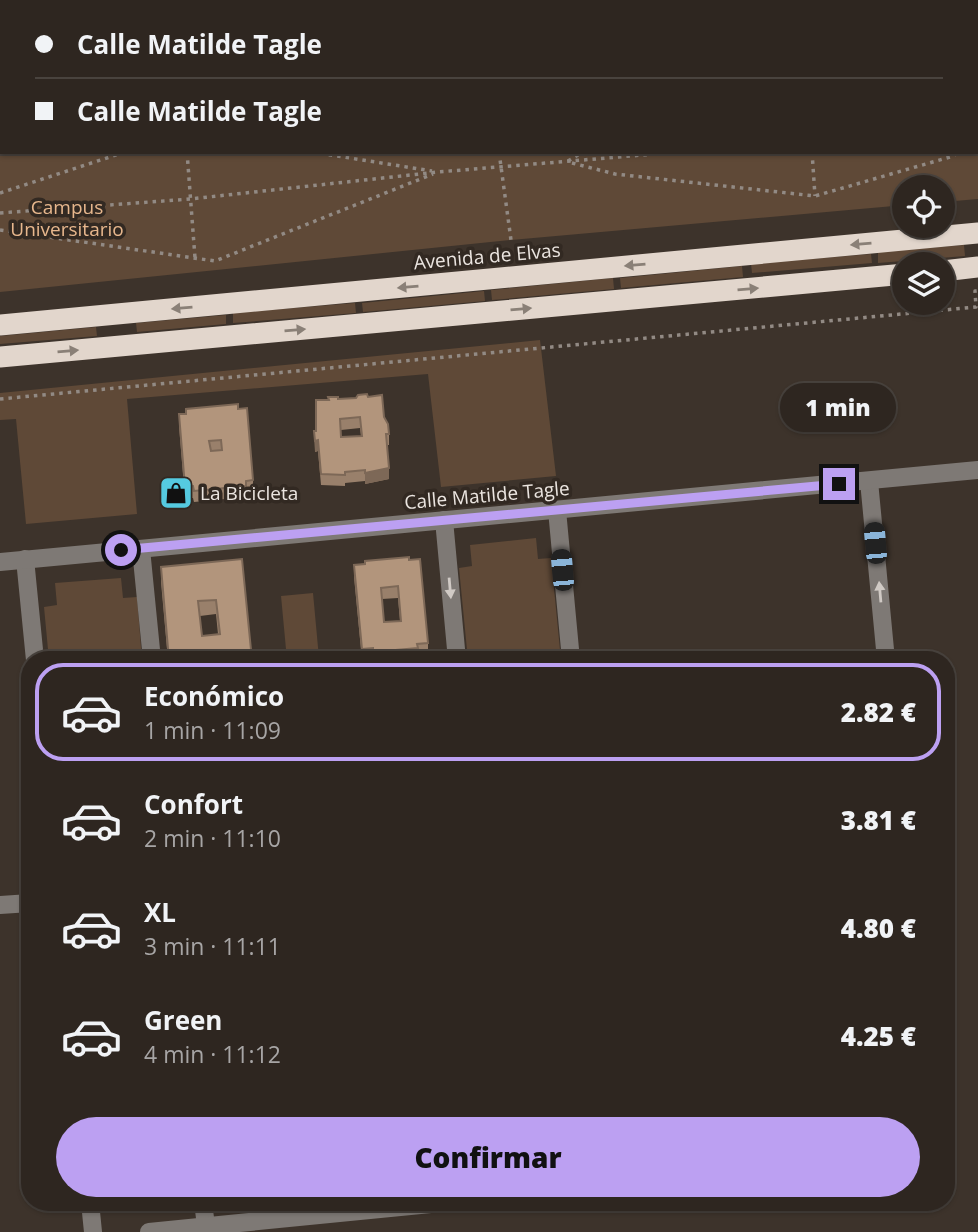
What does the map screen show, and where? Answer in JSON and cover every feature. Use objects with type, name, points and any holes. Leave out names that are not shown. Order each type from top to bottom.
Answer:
[{"type":"highway","name":"Avenida de Elvas","points":[[0,325],[978,233]]},
{"type":"highway","points":[[955,270],[978,267]]},
{"type":"highway","points":[[0,357],[892,275]]},
{"type":"street","name":"Calle Matilde Tagle","points":[[0,562],[978,470]]},
{"type":"street","points":[[869,481],[885,651]]},
{"type":"street","points":[[557,509],[570,651]]},
{"type":"street","points":[[444,520],[456,651]]},
{"type":"street","points":[[141,549],[151,651]]},
{"type":"street","points":[[25,559],[34,651]]},
{"type":"street","points":[[0,905],[21,904]]},
{"type":"street","points":[[91,1211],[93,1232]]},
{"type":"street","points":[[204,1211],[205,1226]]},
{"type":"street","points":[[149,1232],[359,1211]]},
{"type":"path","points":[[0,193],[119,154]]},
{"type":"path","points":[[187,154],[195,258]]},
{"type":"path","points":[[325,154],[438,172]]},
{"type":"path","points":[[499,154],[510,240]]},
{"type":"path","points":[[566,162],[580,154]]},
{"type":"path","points":[[0,213],[190,199],[438,172],[656,154]]},
{"type":"path","points":[[812,154],[815,196]]},
{"type":"path","points":[[566,162],[615,174],[815,196],[956,154]]},
{"type":"path","points":[[0,230],[215,261],[438,172]]},
{"type":"path","points":[[0,399],[977,307],[975,291],[978,291]]},
{"type":"green space","name":"Campus Universitario","points":[[0,154],[978,154],[978,199],[955,201],[955,175],[892,175],[892,206],[511,240],[0,292]]},
{"type":"green space","points":[[964,245],[965,256],[955,257],[955,252],[892,252],[892,262],[878,263],[878,252]]},
{"type":"green space","points":[[871,254],[872,263],[752,273],[751,264]]},
{"type":"green space","points":[[742,266],[743,277],[621,288],[620,278]]},
{"type":"green space","points":[[613,278],[614,289],[492,300],[491,290]]},
{"type":"green space","points":[[484,291],[485,301],[363,312],[362,303]]},
{"type":"green space","points":[[355,303],[356,313],[233,323],[233,313]]},
{"type":"green space","points":[[226,315],[226,324],[137,332],[136,323]]},
{"type":"green space","points":[[96,327],[97,336],[0,344],[0,336]]},
{"type":"green space","points":[[540,340],[556,476],[441,487],[428,374],[127,399],[137,514],[26,524],[16,419],[0,420],[0,393]]},
{"type":"green space","points":[[536,538],[538,559],[551,558],[560,651],[467,651],[459,568],[472,566],[470,545]]},
{"type":"green space","points":[[121,578],[123,598],[137,597],[141,651],[48,651],[44,607],[57,605],[55,583]]},
{"type":"green space","points":[[313,593],[318,651],[286,651],[281,596]]},
{"type":"building","points":[[358,395],[382,395],[389,434],[386,434],[389,468],[365,473],[365,470],[345,472],[345,475],[321,474],[318,440],[315,441],[314,431],[316,400],[329,400],[328,397],[356,398]],"holes":[[[360,417],[362,436],[341,437],[340,419]]]},
{"type":"building","points":[[238,404],[238,409],[247,408],[253,480],[246,481],[246,486],[194,491],[193,486],[185,487],[179,414],[186,414],[186,409]],"holes":[[[221,440],[222,450],[211,451],[209,441]]]},
{"type":"building","points":[[409,557],[409,560],[420,559],[428,643],[417,644],[418,648],[384,651],[362,649],[354,565],[365,564],[365,561]],"holes":[[[398,586],[401,621],[384,622],[381,588]]]},
{"type":"building","points":[[242,559],[251,651],[168,651],[161,567]],"holes":[[[216,600],[220,634],[202,636],[198,601]]]},
{"type":"place","name":"La Bicicleta","points":[[176,493]]},
{"type":"route","points":[[121,550],[839,484]]}]
